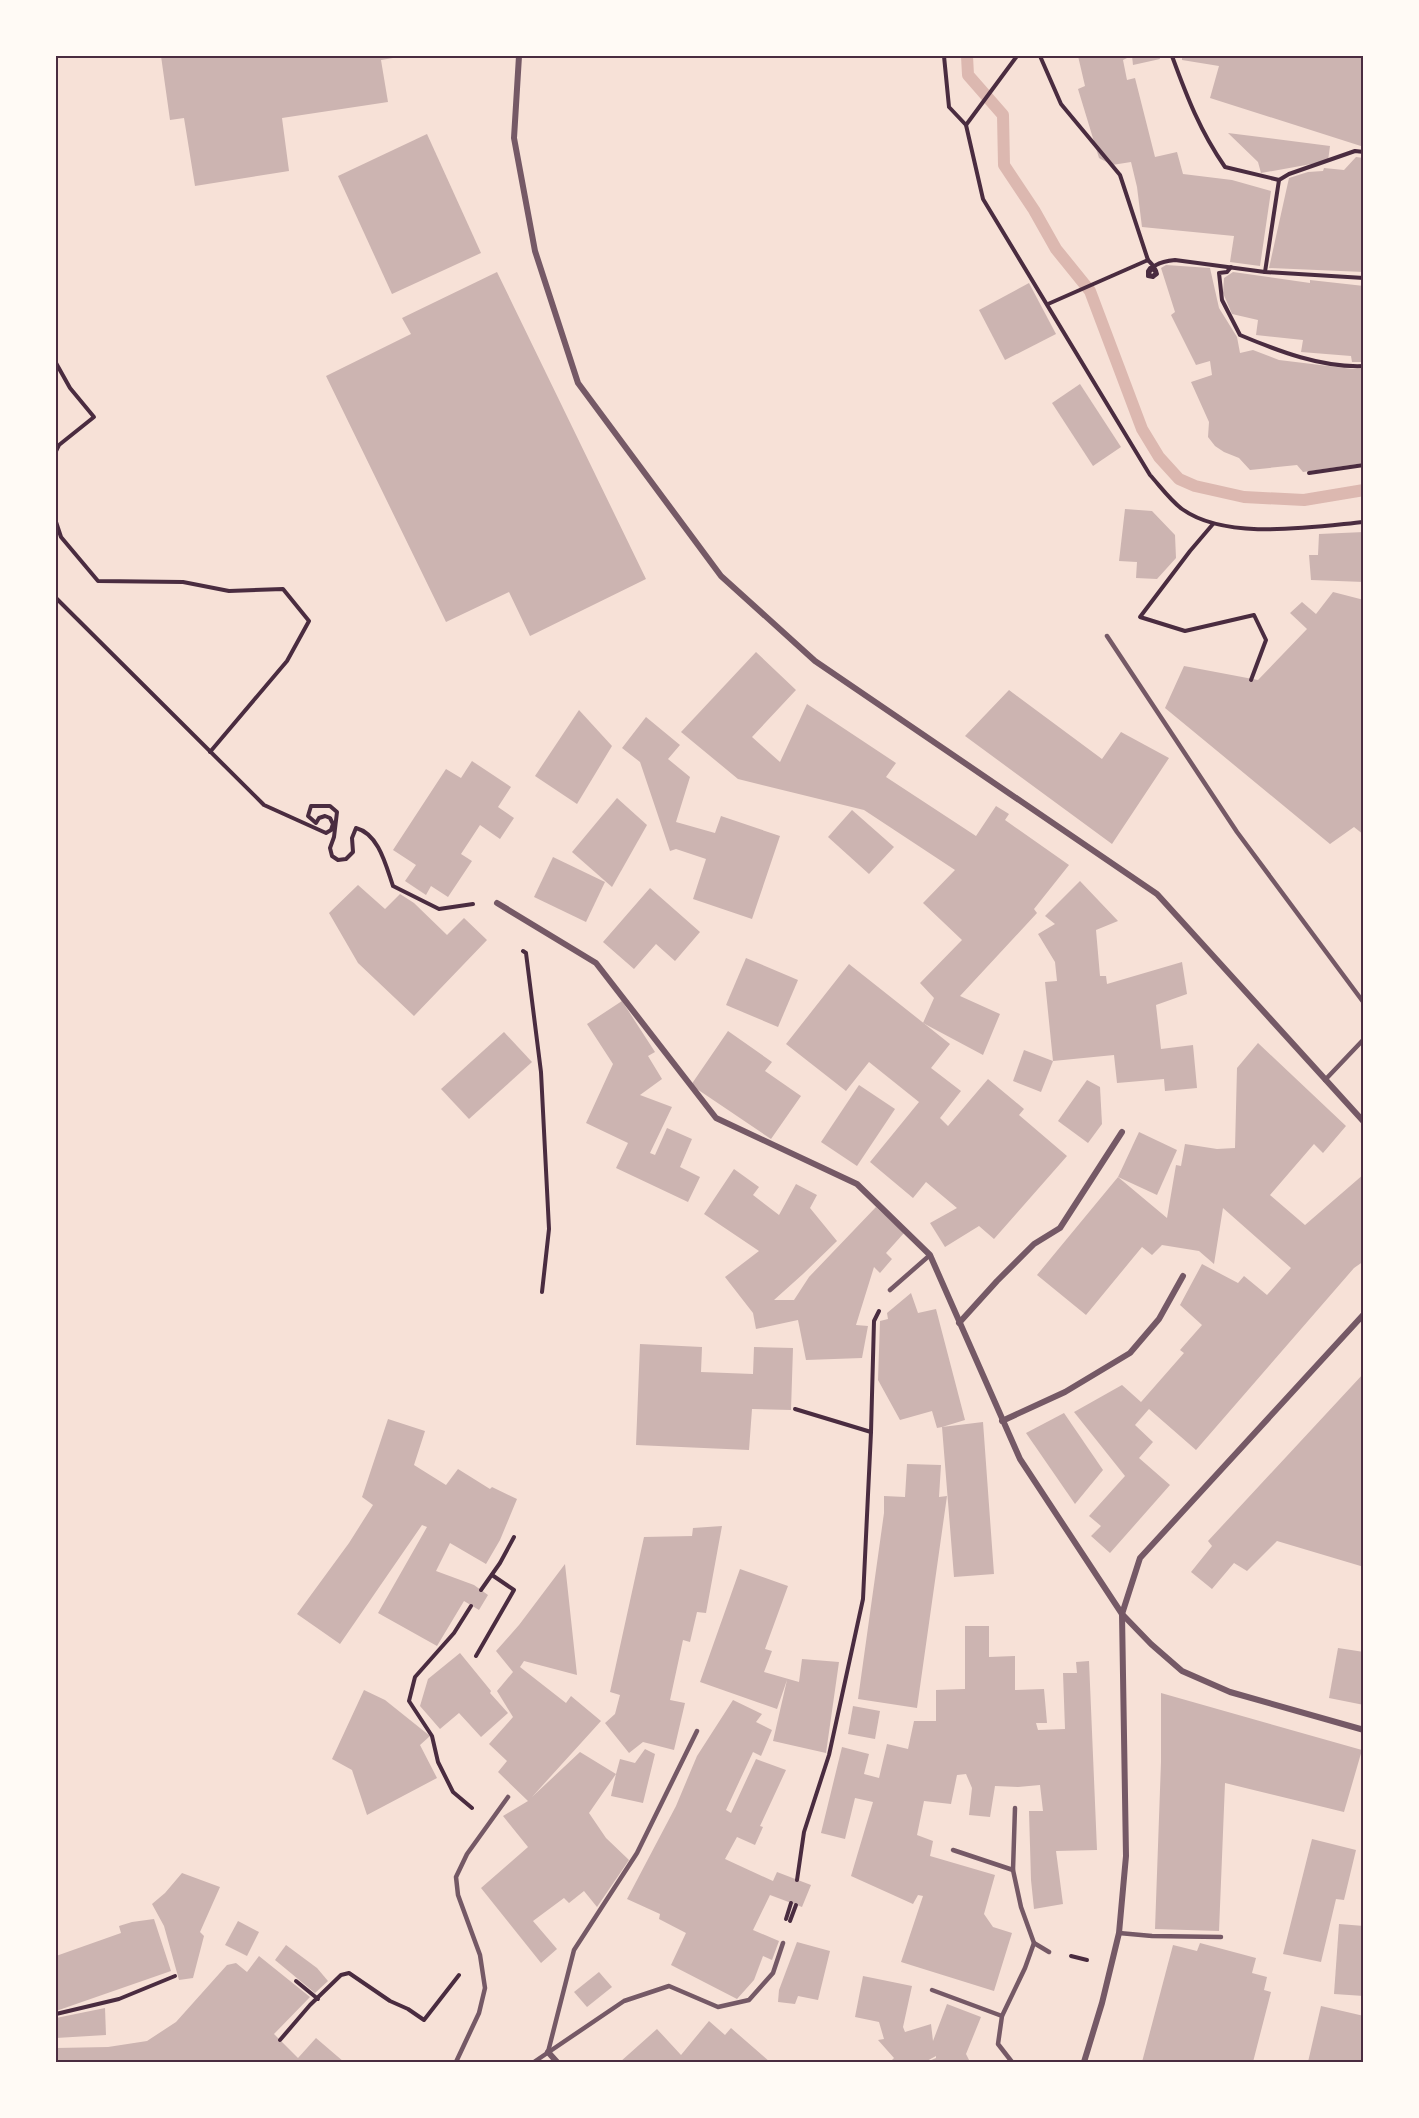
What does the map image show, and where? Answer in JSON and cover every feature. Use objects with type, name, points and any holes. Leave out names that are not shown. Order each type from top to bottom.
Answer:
[{"type":"street","points":[[519,56],[514,138],[535,251],[578,383],[721,576],[815,661],[1157,894],[1364,1122]]},
{"type":"street","points":[[497,903],[596,963],[716,1118],[857,1184],[930,1255],[1020,1459],[1122,1614],[1151,1644],[1182,1671],[1230,1692],[1364,1730]]},
{"type":"street","points":[[959,1323],[1034,1244],[1060,1228],[1122,1132]]},
{"type":"street","points":[[1002,1421],[1065,1392],[1130,1353],[1159,1319],[1183,1276]]},
{"type":"street","points":[[1084,2062],[1102,2003],[1119,1933],[1126,1856],[1122,1614],[1140,1558],[1364,1314]]},
{"type":"street","points":[[548,2052],[556,2062]]},
{"type":"lane","points":[[1107,636],[1237,832],[1364,1003]]},
{"type":"lane","points":[[1325,1080],[1364,1039]]},
{"type":"lane","points":[[890,1290],[930,1255]]},
{"type":"lane","points":[[548,2052],[574,1950],[638,1853],[697,1731]]},
{"type":"lane","points":[[456,2062],[479,2013],[485,1988],[480,1955],[458,1895],[456,1877],[467,1854],[508,1797]]},
{"type":"lane","points":[[1015,1808],[1013,1869],[1021,1907],[1034,1943],[1049,1952]]},
{"type":"lane","points":[[953,1850],[1013,1869]]},
{"type":"lane","points":[[1119,1933],[1221,1937]]},
{"type":"lane","points":[[534,2062],[624,2001],[669,1986],[718,2007],[749,2000],[773,1973],[783,1943]]},
{"type":"lane","points":[[1012,2062],[998,2044],[1002,2016],[1034,1943]]},
{"type":"lane","points":[[932,1990],[1002,2016]]},
{"type":"path","points":[[944,56],[949,107],[966,125],[983,199],[1150,475],[1180,508],[1213,524],[1295,528],[1364,522]]},
{"type":"path","points":[[966,125],[1017,56]]},
{"type":"path","points":[[1040,56],[1061,104],[1120,176],[1148,260],[1156,270],[1157,274],[1153,277],[1148,276],[1148,271],[1150,268],[1153,269],[1155,271],[1156,274],[1153,277],[1148,276],[1148,271],[1150,269],[1155,271],[1153,276],[1149,275],[1149,271],[1152,267],[1169,261],[1265,272],[1364,278]]},
{"type":"path","points":[[1173,56],[1190,107],[1208,143],[1225,167],[1279,180],[1289,174],[1355,151],[1364,152]]},
{"type":"path","points":[[1265,272],[1279,180]]},
{"type":"path","points":[[1048,304],[1148,260]]},
{"type":"path","points":[[1231,267],[1227,272],[1219,273],[1222,300],[1240,335],[1287,355],[1351,366],[1364,366]]},
{"type":"path","points":[[56,363],[70,388],[94,417],[59,445],[56,452]]},
{"type":"path","points":[[1309,473],[1364,465]]},
{"type":"path","points":[[56,522],[61,537],[98,582],[183,582],[229,591],[283,589],[309,621],[287,661],[210,752]]},
{"type":"path","points":[[1213,524],[1140,617],[1185,632],[1254,615],[1266,640],[1251,680]]},
{"type":"path","points":[[56,598],[264,805],[326,833],[331,830],[333,824],[330,818],[325,816],[319,818],[316,823],[308,816],[311,806],[330,806],[338,812],[330,848],[333,856],[338,860],[346,858],[353,852],[352,838],[356,828],[363,830],[380,849],[393,885],[439,909],[464,904],[497,903]]},
{"type":"path","points":[[464,904],[472,911]]},
{"type":"path","points":[[517,946],[526,953],[541,1072],[549,1229],[542,1293]]},
{"type":"path","points":[[797,1880],[804,1832],[829,1755],[863,1599],[874,1321],[890,1290]]},
{"type":"path","points":[[795,1408],[871,1432]]},
{"type":"path","points":[[481,1590],[514,1537]]},
{"type":"path","points":[[476,1656],[514,1590],[492,1575]]},
{"type":"path","points":[[471,1606],[454,1633],[414,1677],[409,1701],[432,1737],[438,1762],[453,1792],[488,1822]]},
{"type":"path","points":[[280,2040],[310,2005],[341,1975],[349,1973],[390,2001],[424,2020],[457,1977],[480,1955]]},
{"type":"path","points":[[56,2014],[119,1999],[175,1976]]},
{"type":"path","points":[[296,1981],[318,1999]]},
{"type":"building","points":[[161,56],[399,57],[381,60],[388,102],[282,118],[289,171],[195,186],[184,118],[170,120]]},
{"type":"building","points":[[1078,56],[1131,56],[1123,60],[1127,80],[1135,78],[1155,157],[1177,152],[1183,174],[1232,180],[1271,191],[1260,266],[1230,262],[1234,236],[1142,227],[1131,162],[1112,165],[1099,158],[1078,89],[1085,86]]},
{"type":"building","points":[[1132,56],[1159,56],[1160,59],[1133,65]]},
{"type":"building","points":[[1182,56],[1364,56],[1364,147],[1210,98],[1219,66],[1182,60]]},
{"type":"building","points":[[1228,133],[1330,146],[1328,161],[1261,173],[1258,162]]},
{"type":"building","points":[[427,134],[481,253],[392,294],[338,176]]},
{"type":"building","points":[[1356,157],[1364,158],[1364,228],[1362,228],[1364,272],[1269,268],[1289,178],[1308,172],[1323,171],[1324,168],[1344,170]]},
{"type":"building","points":[[1166,265],[1210,268],[1219,308],[1237,337],[1240,353],[1253,350],[1279,360],[1353,369],[1364,368],[1364,463],[1303,472],[1297,465],[1250,470],[1239,458],[1215,446],[1208,437],[1209,422],[1191,382],[1212,375],[1210,361],[1196,365],[1171,315],[1175,312],[1161,268]]},
{"type":"building","points":[[497,272],[646,579],[530,636],[509,592],[446,622],[326,376],[411,334],[402,318]]},
{"type":"building","points":[[1233,272],[1310,283],[1310,280],[1364,286],[1364,362],[1352,362],[1351,356],[1301,352],[1303,340],[1256,335],[1258,320],[1232,314],[1223,293],[1224,278]]},
{"type":"building","points":[[1029,283],[1056,334],[1005,360],[979,310]]},
{"type":"building","points":[[1080,384],[1121,447],[1093,466],[1052,403]]},
{"type":"building","points":[[1125,509],[1152,511],[1175,535],[1176,558],[1157,579],[1136,578],[1137,562],[1119,561]]},
{"type":"building","points":[[1364,532],[1364,582],[1311,580],[1309,555],[1318,555],[1319,534]]},
{"type":"building","points":[[1333,592],[1364,600],[1364,835],[1354,827],[1330,844],[1165,708],[1184,666],[1258,680],[1307,629],[1290,613],[1302,602],[1316,614]]},
{"type":"building","points":[[756,652],[796,690],[752,737],[780,762],[807,704],[896,763],[886,777],[976,836],[996,806],[1009,814],[1005,820],[1069,865],[1034,909],[1037,913],[960,996],[1000,1014],[983,1055],[923,1023],[934,998],[920,983],[962,940],[923,903],[955,870],[864,810],[738,779],[681,732]]},
{"type":"building","points":[[1009,690],[1102,759],[1121,732],[1169,758],[1112,844],[965,736]]},
{"type":"building","points":[[579,710],[612,746],[577,804],[535,776]]},
{"type":"building","points":[[646,717],[680,745],[668,759],[690,777],[676,822],[715,833],[721,816],[780,836],[752,919],[693,899],[706,859],[676,849],[670,851],[640,762],[622,748]]},
{"type":"building","points":[[472,761],[511,787],[498,807],[514,818],[500,839],[480,825],[461,854],[472,861],[448,897],[431,886],[426,895],[405,881],[416,865],[393,850],[446,769],[461,778]]},
{"type":"building","points":[[617,798],[647,825],[612,887],[572,852]]},
{"type":"building","points":[[852,810],[894,847],[869,874],[828,837]]},
{"type":"building","points":[[553,857],[605,882],[586,922],[534,897]]},
{"type":"building","points":[[1080,881],[1118,921],[1096,930],[1100,976],[1106,976],[1107,984],[1182,962],[1187,994],[1156,1005],[1161,1049],[1193,1045],[1197,1088],[1165,1091],[1164,1079],[1117,1083],[1114,1055],[1053,1061],[1045,982],[1057,981],[1055,962],[1038,934],[1055,924],[1045,916]]},
{"type":"building","points":[[358,885],[385,909],[400,894],[414,903],[447,935],[464,918],[487,940],[414,1016],[358,963],[329,913]]},
{"type":"building","points":[[650,888],[700,932],[675,961],[656,944],[634,969],[603,942]]},
{"type":"building","points":[[746,958],[798,980],[778,1027],[726,1005]]},
{"type":"building","points":[[849,964],[950,1044],[931,1068],[961,1091],[940,1118],[948,1126],[988,1079],[1024,1109],[1019,1115],[1067,1156],[994,1239],[979,1226],[945,1247],[930,1223],[957,1208],[926,1182],[913,1198],[870,1162],[919,1102],[869,1062],[846,1091],[786,1044]]},
{"type":"building","points":[[622,1001],[655,1052],[648,1056],[662,1079],[640,1095],[672,1107],[650,1153],[655,1155],[667,1128],[692,1139],[680,1167],[700,1177],[688,1202],[616,1168],[628,1143],[586,1123],[613,1064],[587,1024]]},
{"type":"building","points":[[728,1031],[772,1062],[765,1071],[801,1096],[771,1139],[691,1085]]},
{"type":"building","points":[[504,1032],[532,1062],[469,1119],[441,1089]]},
{"type":"building","points":[[1258,1043],[1346,1126],[1323,1153],[1314,1144],[1270,1195],[1305,1225],[1364,1174],[1364,1261],[1354,1268],[1196,1450],[1149,1409],[1135,1425],[1153,1442],[1139,1458],[1170,1485],[1110,1553],[1091,1536],[1101,1526],[1089,1516],[1125,1476],[1074,1412],[1122,1385],[1141,1402],[1184,1353],[1180,1350],[1202,1325],[1180,1305],[1202,1264],[1238,1283],[1244,1276],[1267,1295],[1291,1268],[1223,1208],[1214,1264],[1199,1251],[1162,1245],[1152,1255],[1142,1247],[1086,1315],[1037,1275],[1118,1177],[1167,1218],[1176,1165],[1181,1166],[1185,1144],[1217,1149],[1235,1148],[1237,1068]]},
{"type":"building","points":[[1024,1050],[1053,1061],[1041,1092],[1013,1081]]},
{"type":"building","points":[[1087,1080],[1100,1087],[1102,1124],[1088,1143],[1058,1121]]},
{"type":"building","points":[[859,1085],[895,1109],[857,1166],[821,1142]]},
{"type":"building","points":[[1139,1132],[1177,1150],[1157,1195],[1118,1177]]},
{"type":"building","points":[[734,1169],[759,1187],[753,1195],[779,1215],[796,1184],[817,1195],[810,1208],[837,1241],[774,1300],[794,1300],[809,1277],[876,1207],[904,1233],[886,1253],[892,1259],[880,1273],[874,1267],[856,1325],[868,1326],[862,1358],[806,1360],[798,1320],[756,1329],[753,1313],[725,1277],[759,1251],[704,1214]]},
{"type":"building","points":[[911,1293],[918,1313],[936,1309],[965,1420],[937,1428],[932,1411],[900,1420],[878,1380],[880,1321],[888,1319],[887,1313]]},
{"type":"building","points":[[640,1344],[702,1347],[701,1372],[753,1374],[754,1347],[793,1348],[791,1410],[752,1409],[749,1450],[636,1445]]},
{"type":"building","points":[[1364,1373],[1364,1567],[1277,1541],[1247,1571],[1234,1563],[1212,1589],[1191,1572],[1212,1546],[1208,1541]]},
{"type":"building","points":[[1064,1413],[1103,1470],[1075,1504],[1026,1433]]},
{"type":"building","points":[[388,1419],[425,1431],[414,1465],[446,1485],[458,1469],[490,1489],[492,1487],[517,1499],[500,1540],[486,1564],[450,1543],[436,1571],[474,1585],[488,1595],[479,1610],[464,1601],[437,1646],[378,1613],[427,1527],[422,1525],[340,1644],[297,1614],[349,1543],[373,1505],[362,1497]]},
{"type":"building","points":[[983,1422],[994,1574],[954,1577],[942,1427]]},
{"type":"building","points":[[907,1464],[941,1465],[939,1497],[947,1496],[917,1708],[858,1699],[884,1513],[884,1496],[905,1497]]},
{"type":"building","points":[[722,1526],[706,1613],[697,1612],[690,1642],[683,1640],[670,1700],[685,1703],[674,1750],[643,1742],[629,1753],[605,1723],[615,1714],[620,1695],[610,1692],[644,1537],[692,1536],[693,1528]]},
{"type":"building","points":[[565,1564],[577,1675],[524,1661],[520,1667],[566,1703],[571,1696],[601,1721],[532,1797],[580,1752],[616,1774],[589,1813],[606,1838],[629,1860],[597,1907],[584,1891],[569,1903],[564,1898],[533,1921],[557,1949],[541,1963],[481,1888],[528,1847],[503,1816],[528,1801],[498,1772],[507,1761],[489,1744],[513,1717],[497,1691],[513,1672],[496,1651],[519,1625]]},
{"type":"building","points":[[740,1569],[788,1586],[765,1649],[772,1651],[764,1672],[799,1682],[802,1659],[839,1662],[826,1753],[773,1741],[787,1680],[777,1709],[700,1682]]},
{"type":"building","points":[[965,1626],[989,1626],[989,1657],[1015,1656],[1015,1690],[1044,1689],[1047,1723],[1036,1723],[1038,1730],[1065,1729],[1063,1673],[1077,1673],[1076,1662],[1089,1661],[1097,1850],[1056,1851],[1063,1904],[1034,1909],[1029,1811],[1043,1811],[1040,1785],[995,1786],[990,1817],[969,1815],[972,1788],[966,1774],[957,1775],[951,1804],[924,1801],[917,1835],[933,1841],[930,1856],[995,1875],[984,1914],[993,1927],[1012,1933],[994,1991],[901,1962],[923,1896],[918,1895],[913,1904],[851,1876],[873,1802],[855,1798],[845,1839],[821,1833],[842,1747],[869,1754],[864,1774],[879,1778],[887,1744],[908,1749],[914,1721],[936,1721],[936,1690],[965,1689]]},
{"type":"building","points":[[1338,1648],[1364,1652],[1364,1705],[1329,1698]]},
{"type":"building","points":[[460,1653],[508,1713],[481,1737],[459,1713],[440,1729],[420,1706],[428,1679]]},
{"type":"building","points":[[364,1690],[385,1700],[430,1736],[420,1745],[437,1778],[367,1815],[352,1770],[332,1759]]},
{"type":"building","points":[[1161,1693],[1362,1750],[1344,1812],[1225,1783],[1219,1931],[1155,1929]]},
{"type":"building","points":[[733,1700],[762,1714],[756,1722],[772,1730],[761,1756],[753,1752],[726,1810],[731,1813],[756,1759],[786,1770],[760,1826],[763,1827],[755,1845],[737,1837],[725,1859],[773,1881],[777,1872],[811,1885],[802,1907],[770,1895],[753,1930],[779,1941],[772,1960],[763,1956],[754,1980],[737,1999],[671,1965],[686,1933],[659,1919],[660,1914],[627,1899],[676,1806],[697,1756]]},
{"type":"building","points":[[853,1706],[880,1711],[875,1739],[848,1734]]},
{"type":"building","points":[[645,1749],[655,1754],[643,1803],[611,1796],[620,1759],[635,1763]]},
{"type":"building","points":[[1312,1839],[1356,1850],[1344,1900],[1336,1899],[1321,1962],[1283,1954]]},
{"type":"building","points":[[182,1873],[220,1887],[200,1932],[204,1936],[193,1978],[179,1980],[164,1926],[152,1904]]},
{"type":"building","points":[[154,1919],[171,1971],[56,2011],[56,1956],[121,1933],[119,1926]]},
{"type":"building","points":[[238,1921],[259,1932],[247,1956],[225,1945]]},
{"type":"building","points":[[1339,1924],[1364,1926],[1364,1996],[1334,1994]]},
{"type":"building","points":[[797,1942],[830,1951],[818,2000],[798,1996],[795,2004],[778,2002],[779,1990]]},
{"type":"building","points":[[1200,1943],[1256,1958],[1252,1973],[1267,1977],[1264,1990],[1271,1992],[1253,2062],[1142,2062],[1173,1945],[1197,1951]]},
{"type":"building","points":[[286,1945],[317,1968],[328,1981],[315,1993],[275,1960]]},
{"type":"building","points":[[259,1956],[310,1997],[274,2034],[298,2058],[316,2038],[344,2062],[56,2062],[56,2048],[108,2047],[147,2041],[176,2022],[227,1965],[236,1963],[247,1972]]},
{"type":"building","points":[[599,1972],[612,1987],[587,2007],[574,1992]]},
{"type":"building","points":[[863,1976],[912,1986],[903,2027],[905,2032],[931,2024],[933,2041],[947,2004],[981,2017],[966,2054],[970,2062],[927,2062],[936,2056],[925,2062],[890,2062],[894,2058],[878,2040],[884,2039],[879,2022],[855,2017]]},
{"type":"building","points":[[1321,2006],[1364,2016],[1364,2062],[1308,2062]]},
{"type":"building","points":[[105,2008],[106,2035],[56,2038],[56,2018]]},
{"type":"building","points":[[709,2021],[725,2035],[731,2028],[770,2062],[620,2062],[657,2029],[681,2055]]},
{"type":"waterway","points":[[967,56],[968,75],[1003,115],[1004,165],[1034,210],[1056,249],[1090,291],[1142,429],[1159,457],[1179,479],[1195,486],[1244,497],[1304,500],[1364,490]]}]
